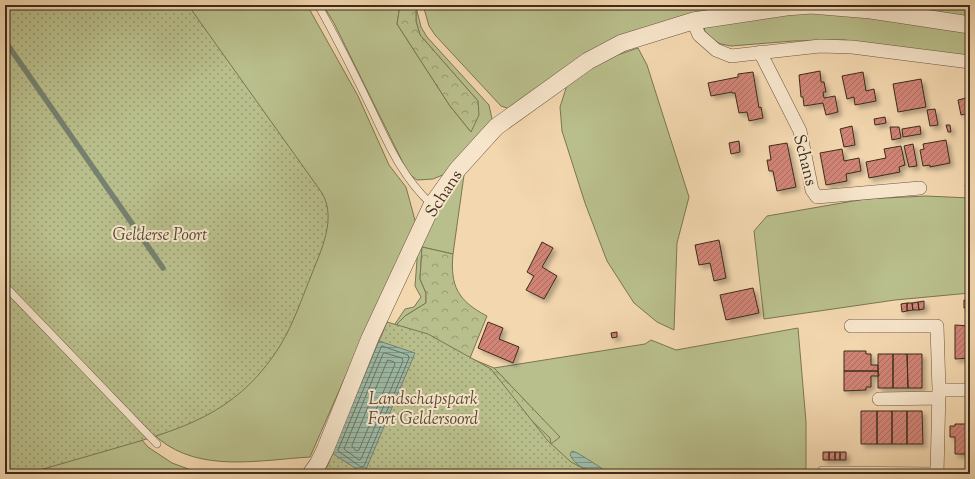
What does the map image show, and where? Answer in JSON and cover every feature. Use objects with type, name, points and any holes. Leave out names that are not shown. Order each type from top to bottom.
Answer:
[{"type":"street","name":"Schans","points":[[311,474],[325,450],[370,338],[432,205],[456,170],[496,127],[588,61],[622,43],[693,21],[779,8],[812,5],[871,10],[970,24]]},
{"type":"street","points":[[693,21],[699,35],[716,50],[731,56],[820,46],[846,47],[970,62]]},
{"type":"street","name":"Schans","points":[[760,52],[800,131],[812,190],[817,198],[920,188]]},
{"type":"street","points":[[851,326],[937,326],[939,394],[937,472]]},
{"type":"street","points":[[879,399],[970,390]]},
{"type":"lane","points":[[318,5],[336,34],[395,159],[409,181],[432,205]]},
{"type":"lane","points":[[5,286],[157,444]]},
{"type":"lane","points":[[822,470],[841,472],[937,472]]},
{"type":"green space","name":"Gelderse Poort","points":[[5,5],[307,5],[358,96],[389,165],[406,187],[416,224],[367,327],[310,457],[251,462],[231,462],[193,457],[175,450],[159,439],[143,421],[117,386]]},
{"type":"green space","name":"Gelderse Poort","points":[[5,5],[188,5],[322,193],[328,213],[328,224],[323,245],[290,327],[274,355],[258,375],[241,392],[223,405],[184,426],[140,441],[26,474],[5,474]]},
{"type":"green space","points":[[323,5],[400,5],[397,24],[450,106],[471,132],[478,101],[420,35],[416,21],[416,7],[421,27],[427,37],[489,105],[492,119],[445,174],[433,179],[417,180],[408,173],[334,23]]},
{"type":"green space","points":[[400,5],[416,5],[416,21],[420,35],[478,101],[479,115],[471,132],[450,106],[397,24]]},
{"type":"green space","points":[[423,5],[735,5],[665,22],[510,109],[501,106],[435,35],[429,26]]},
{"type":"green space","points":[[875,5],[970,5],[970,18]]},
{"type":"green space","points":[[819,12],[970,30],[970,56],[844,40],[793,41],[731,46],[721,44],[709,38],[704,32],[705,26],[714,22]]},
{"type":"green space","points":[[638,48],[647,65],[689,197],[677,243],[674,330],[657,322],[634,303],[607,261],[585,203],[562,131],[560,107],[568,82],[588,65]]},
{"type":"green space","points":[[464,175],[453,254],[422,247],[420,279],[426,293],[426,303],[405,316],[391,336],[389,333],[405,309],[414,307],[421,297],[415,286],[418,247],[430,220]]},
{"type":"green space","points":[[926,196],[970,198],[970,293],[895,300],[764,319],[754,231],[767,216],[865,199]]},
{"type":"green space","points":[[422,247],[453,254],[453,275],[458,291],[469,304],[487,316],[470,358],[494,368],[560,437],[551,444],[550,438],[530,419],[391,336],[398,323],[405,316],[426,303],[426,293],[420,279]]},
{"type":"green space","points":[[5,299],[109,402],[148,447],[172,463],[202,474],[5,474]]},
{"type":"green space","name":"Landschapspark Fort Geldersoord","points":[[387,322],[428,334],[491,369],[548,441],[571,462],[594,474],[320,474],[327,467]]},
{"type":"green space","points":[[798,328],[806,422],[806,474],[365,474],[460,383],[558,436],[494,368],[645,344],[651,340],[676,350]]},
{"type":"water","points":[[379,341],[415,353],[364,474],[332,453]]},
{"type":"water","points":[[572,451],[580,454],[611,474],[593,472],[581,467],[570,454]]},
{"type":"building","points":[[820,71],[821,82],[824,82],[826,92],[823,92],[824,98],[835,96],[838,112],[826,115],[823,103],[804,106],[803,97],[801,97],[799,75]]},
{"type":"building","points":[[753,72],[759,108],[761,107],[763,118],[749,121],[747,112],[739,113],[735,93],[732,92],[711,96],[708,83],[738,77],[738,74]]},
{"type":"building","points":[[863,72],[866,91],[874,89],[876,101],[855,105],[854,97],[847,99],[842,76]]},
{"type":"building","points":[[921,79],[926,107],[898,112],[893,84]]},
{"type":"building","points":[[970,97],[970,113],[961,115],[958,100]]},
{"type":"building","points":[[935,109],[938,125],[930,126],[927,110]]},
{"type":"building","points":[[885,117],[886,123],[875,125],[874,119]]},
{"type":"building","points":[[946,125],[950,125],[951,132],[948,132]]},
{"type":"building","points":[[852,126],[855,145],[844,147],[840,129]]},
{"type":"building","points":[[920,126],[921,134],[903,137],[902,129]]},
{"type":"building","points":[[890,127],[899,127],[901,138],[892,140]]},
{"type":"building","points":[[946,140],[950,163],[930,167],[930,165],[923,166],[920,150],[924,149],[923,144]]},
{"type":"building","points":[[739,141],[740,152],[731,154],[729,143]]},
{"type":"building","points":[[787,143],[796,187],[777,191],[773,171],[769,171],[767,160],[771,160],[769,146]]},
{"type":"building","points":[[913,144],[917,166],[909,167],[904,146]]},
{"type":"building","points":[[901,146],[905,165],[899,167],[900,172],[869,178],[866,162],[886,158],[884,149]]},
{"type":"building","points":[[842,149],[844,161],[859,158],[861,171],[846,174],[847,181],[826,185],[820,153]]},
{"type":"building","points":[[970,184],[970,192],[967,193],[965,185]]},
{"type":"building","points":[[719,240],[726,278],[714,281],[710,263],[699,265],[695,245]]},
{"type":"building","points":[[542,242],[553,248],[542,267],[557,276],[544,299],[526,290],[534,276],[527,272]]},
{"type":"building","points":[[753,288],[759,313],[726,320],[720,295]]},
{"type":"building","points":[[964,300],[970,300],[970,308],[964,308]]},
{"type":"building","points":[[924,301],[924,309],[919,310],[918,302]]},
{"type":"building","points":[[918,302],[919,310],[913,310],[912,303]]},
{"type":"building","points":[[907,303],[912,303],[913,310],[907,311]]},
{"type":"building","points":[[907,303],[907,311],[902,312],[901,304]]},
{"type":"building","points":[[488,322],[503,328],[499,339],[519,347],[513,363],[478,348]]},
{"type":"building","points":[[955,325],[970,326],[970,358],[955,359]]},
{"type":"building","points":[[617,332],[617,337],[612,338],[611,333]]},
{"type":"building","points":[[844,351],[866,351],[866,354],[871,354],[871,365],[878,365],[878,371],[844,371]]},
{"type":"building","points":[[878,354],[893,354],[893,388],[878,388]]},
{"type":"building","points":[[893,354],[907,354],[908,388],[893,388]]},
{"type":"building","points":[[907,354],[922,354],[922,388],[908,388]]},
{"type":"building","points":[[844,371],[878,371],[879,376],[871,376],[871,387],[866,387],[866,390],[844,391]]},
{"type":"building","points":[[861,411],[877,411],[877,444],[861,444]]},
{"type":"building","points":[[877,411],[892,411],[892,444],[877,444]]},
{"type":"building","points":[[892,411],[907,411],[907,444],[892,444]]},
{"type":"building","points":[[907,411],[922,411],[923,444],[907,444]]},
{"type":"building","points":[[955,424],[970,424],[969,454],[955,454],[955,437],[950,437],[950,426],[955,426]]},
{"type":"building","points":[[823,452],[829,452],[829,460],[823,460]]},
{"type":"building","points":[[829,452],[835,452],[835,460],[829,460]]},
{"type":"building","points":[[835,452],[840,452],[840,460],[835,460]]},
{"type":"building","points":[[840,452],[846,452],[846,460],[840,460]]},
{"type":"waterway","points":[[5,41],[163,268]]}]
